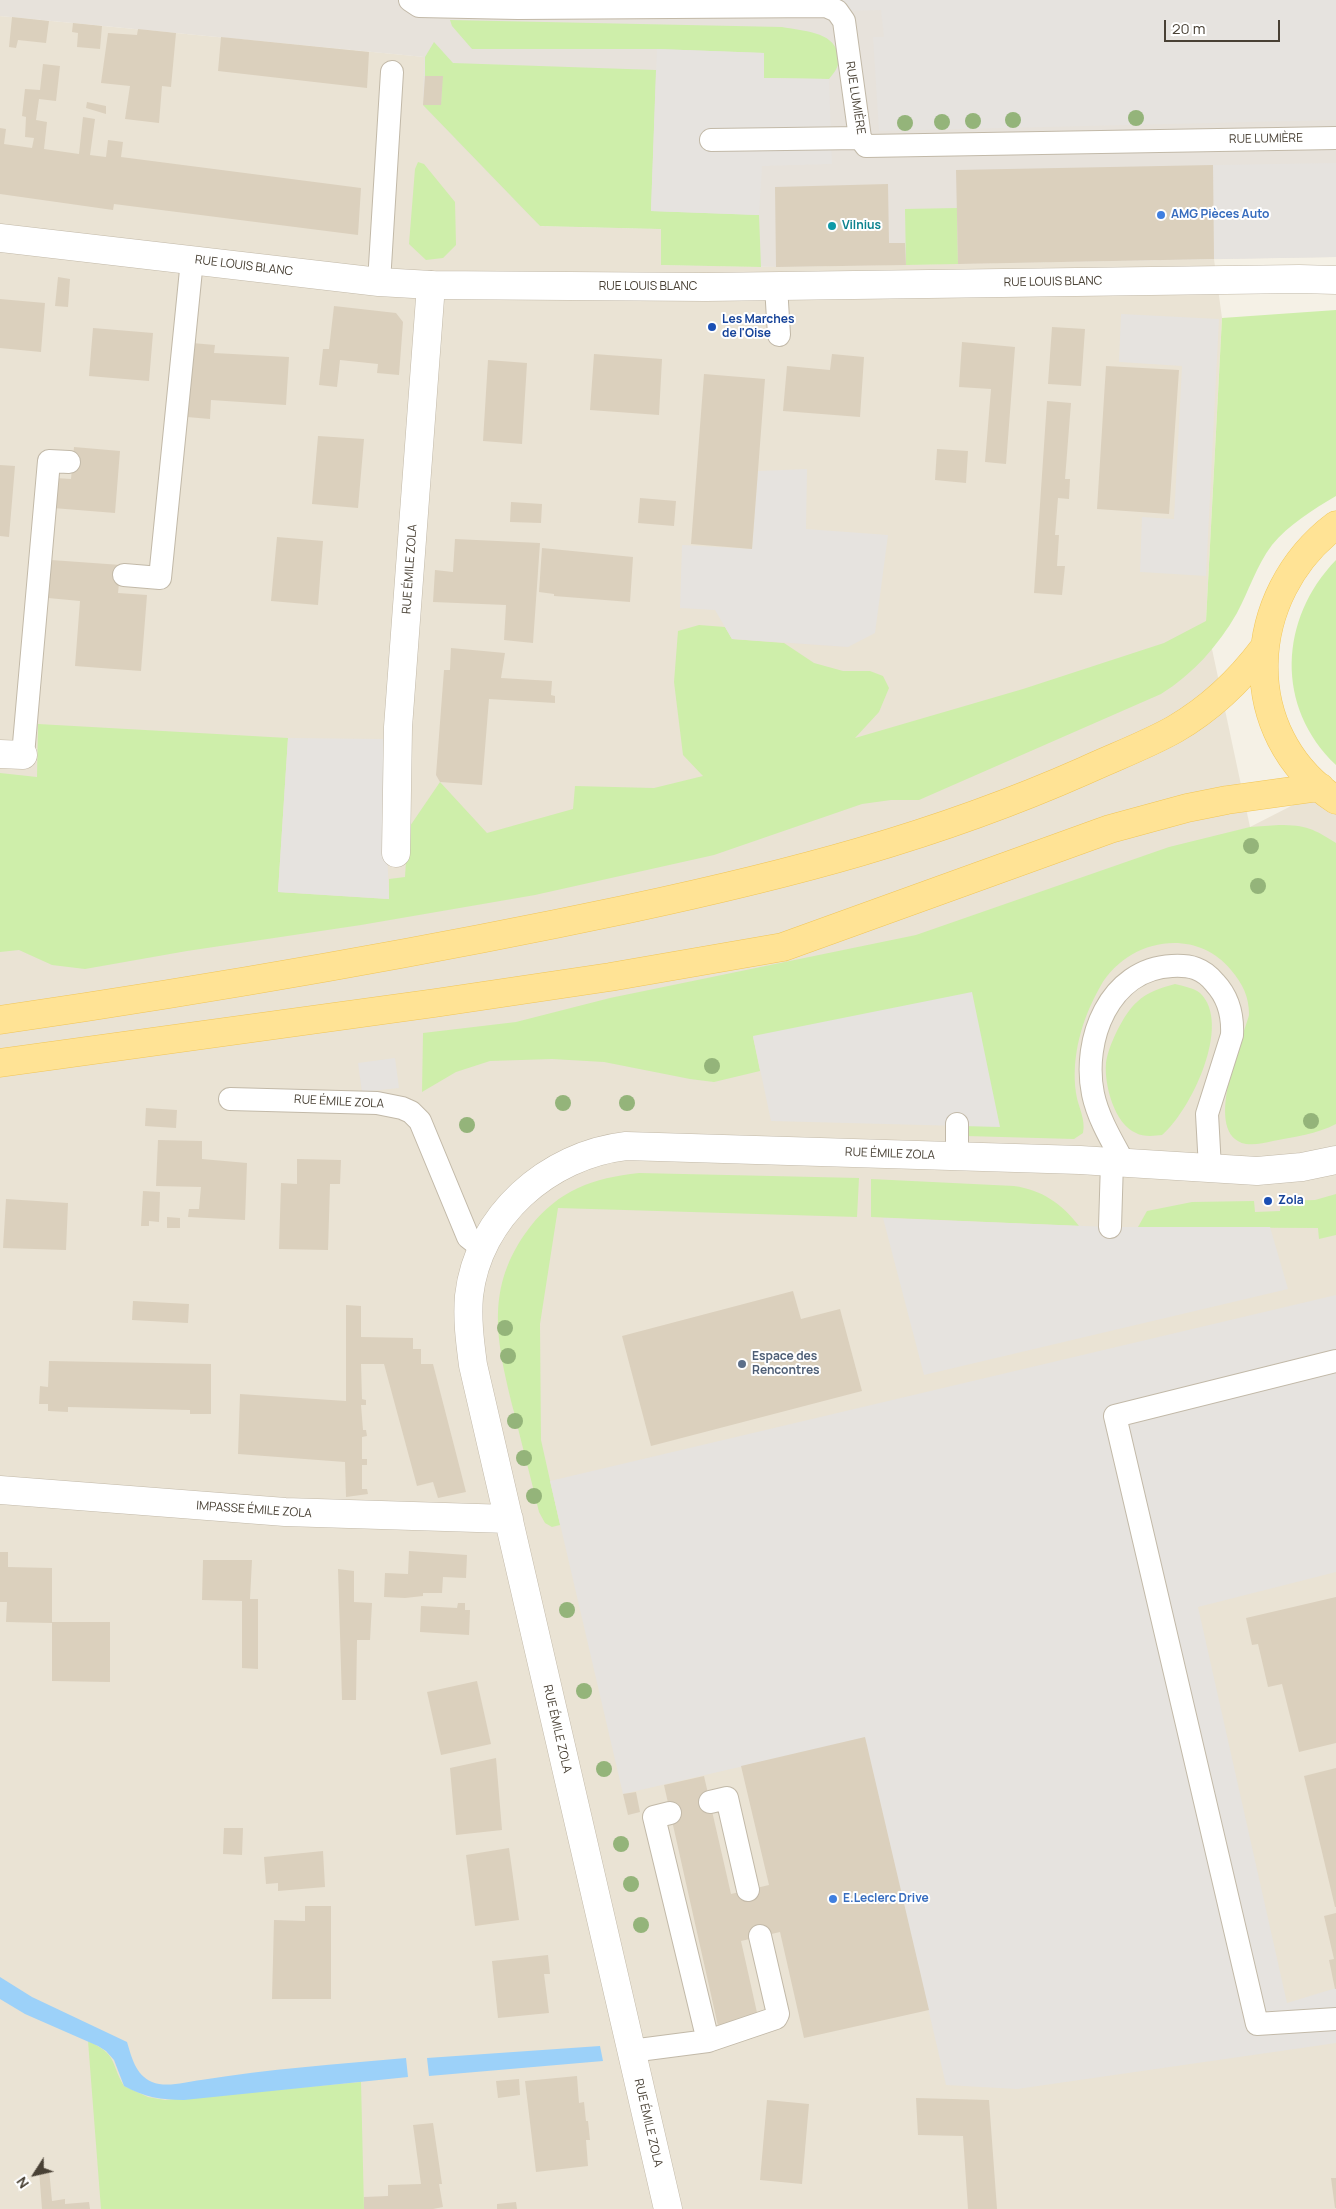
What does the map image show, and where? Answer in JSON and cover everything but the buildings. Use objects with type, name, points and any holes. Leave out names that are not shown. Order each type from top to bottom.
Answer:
[{"type":"main road","points":[[1328,794],[1297,762],[1279,732],[1268,700],[1264,674],[1264,648],[1270,615],[1283,584],[1302,556],[1336,526]]},
{"type":"main road","points":[[0,1020],[264,979],[452,945],[691,896],[883,846],[1028,795],[1174,729],[1206,708],[1233,685],[1246,672],[1264,648]]},
{"type":"main road","points":[[0,1063],[435,1003],[610,977],[783,947],[1110,829],[1211,803],[1281,791],[1328,794]]},
{"type":"street","name":"RUE LOUIS BLANC","points":[[0,238],[379,282],[430,285],[776,286],[1336,280]]},
{"type":"street","name":"RUE LOUIS BLANC","points":[[1299,279],[1336,287]]},
{"type":"street","name":"RUE ÉMILE ZOLA","points":[[396,853],[398,727],[430,285]]},
{"type":"street","name":"RUE ÉMILE ZOLA","points":[[668,2209],[473,1365],[468,1335],[469,1294],[482,1248],[500,1219],[531,1184],[557,1168],[603,1149],[649,1146],[1118,1162],[1280,1170],[1336,1160]]},
{"type":"street","name":"IMPASSE ÉMILE ZOLA","points":[[0,1490],[294,1513],[509,1519]]},
{"type":"lane","name":"RUE LUMIÈRE","points":[[410,0],[418,6],[518,8],[826,6],[837,11],[844,21],[860,138],[866,146],[1336,138]]},
{"type":"lane","points":[[379,282],[392,72]]},
{"type":"lane","points":[[711,140],[860,138]]},
{"type":"lane","points":[[124,575],[160,578],[192,260]]},
{"type":"lane","points":[[776,286],[779,335]]},
{"type":"lane","points":[[12,754],[49,461],[69,462]]},
{"type":"lane","points":[[1110,1227],[1118,1162],[1093,1095],[1090,1069],[1091,1047],[1096,1029],[1117,993],[1130,980],[1145,971],[1167,966],[1187,965],[1206,972],[1219,987],[1229,1003],[1233,1021],[1232,1035],[1207,1114],[1210,1168]]},
{"type":"lane","name":"RUE ÉMILE ZOLA","points":[[230,1100],[377,1103],[402,1108],[411,1112],[420,1121],[468,1237],[482,1248]]},
{"type":"lane","points":[[957,1124],[957,1156]]},
{"type":"lane","points":[[1336,1361],[1114,1416],[1257,2024],[1336,2019]]},
{"type":"lane","points":[[710,1802],[727,1798],[729,1845],[748,1890]]},
{"type":"lane","points":[[670,1813],[654,1817],[673,1860],[705,1997],[708,2041]]},
{"type":"lane","points":[[631,2051],[708,2041],[776,2018],[778,2014],[761,1984],[760,1936]]},
{"type":"shaded area","points":[[0,0],[1336,0],[1336,257],[776,267],[661,265],[661,229],[540,226],[423,105],[424,57],[0,16]]},
{"type":"shaded area","points":[[473,0],[1336,0],[1336,120],[879,131],[873,37],[884,37],[881,10],[837,11]]},
{"type":"shaded area","points":[[0,16],[425,57],[425,76],[540,226],[661,229],[661,265],[776,267],[1214,259],[1222,318],[1206,621],[1250,827],[1336,783],[1336,2209],[0,2209]]},
{"type":"shaded area","points":[[657,49],[764,53],[764,78],[829,79],[832,164],[762,166],[759,215],[651,211]]},
{"type":"shaded area","points":[[1336,163],[1336,257],[1214,259],[1213,165]]},
{"type":"shaded area","points":[[1121,314],[1219,319],[1206,576],[1140,572],[1142,517],[1174,519],[1182,366],[1119,362]]},
{"type":"shaded area","points":[[807,469],[806,529],[888,535],[875,633],[848,647],[732,639],[715,610],[680,608],[682,545],[752,549],[758,471]]},
{"type":"shaded area","points":[[288,738],[383,739],[389,899],[278,892]]},
{"type":"shaded area","points":[[972,992],[1000,1127],[771,1121],[753,1036]]},
{"type":"shaded area","points":[[395,1058],[399,1088],[362,1092],[358,1063]]},
{"type":"shaded area","points":[[883,1218],[1110,1227],[1270,1227],[1288,1289],[924,1375]]},
{"type":"shaded area","points":[[1336,1295],[1336,1572],[1198,1607],[1287,2003],[1336,1988],[1336,2043],[1017,2089],[946,2085],[865,1738],[623,1794],[550,1481]]},
{"type":"green space","points":[[450,20],[782,27],[823,36],[835,46],[839,61],[829,79],[764,78],[764,53],[657,49],[472,49],[452,26]]},
{"type":"green space","points":[[434,42],[453,63],[656,70],[651,211],[759,215],[761,267],[661,265],[661,229],[540,226],[423,105],[441,104],[442,76],[425,76],[425,57]]},
{"type":"green space","points":[[418,162],[424,164],[455,202],[456,245],[443,258],[426,260],[409,244],[415,169]]},
{"type":"green space","points":[[957,208],[958,264],[906,265],[905,209]]},
{"type":"green space","points":[[1336,310],[1336,496],[1302,518],[1278,538],[1261,561],[1237,613],[1222,637],[1184,678],[1161,694],[919,800],[891,800],[862,804],[714,855],[535,895],[85,969],[52,965],[19,950],[0,952],[0,773],[37,777],[38,724],[288,738],[278,892],[389,899],[389,879],[405,877],[408,829],[440,782],[487,833],[573,809],[575,786],[654,788],[703,776],[683,755],[674,682],[678,631],[699,625],[725,627],[732,639],[784,643],[814,663],[843,671],[870,671],[883,676],[889,688],[879,712],[855,738],[1023,689],[1164,643],[1206,621],[1222,318]]},
{"type":"green space","points":[[1336,560],[1336,765],[1316,742],[1302,717],[1294,690],[1292,663],[1295,635],[1303,609],[1317,583]]},
{"type":"green space","points":[[1279,825],[1309,829],[1322,834],[1336,843],[1336,1124],[1321,1130],[1257,1144],[1246,1144],[1233,1137],[1226,1124],[1225,1106],[1233,1065],[1249,1015],[1249,1008],[1242,986],[1231,970],[1216,956],[1199,947],[1181,943],[1162,944],[1144,949],[1127,958],[1112,971],[1100,987],[1088,1012],[1079,1038],[1075,1079],[1076,1093],[1084,1128],[1083,1133],[1074,1139],[966,1136],[965,1125],[1000,1126],[753,1037],[760,1071],[714,1082],[604,1062],[552,1059],[490,1061],[456,1072],[422,1092],[423,1033],[516,1022],[610,998],[916,935],[1169,847],[1250,827]]},
{"type":"green space","points":[[1175,984],[1198,991],[1209,1007],[1212,1025],[1210,1045],[1204,1067],[1195,1088],[1173,1124],[1162,1135],[1142,1135],[1128,1128],[1116,1112],[1107,1082],[1107,1056],[1117,1030],[1132,1007],[1150,993]]},
{"type":"green space","points":[[639,1173],[859,1178],[857,1217],[558,1208],[540,1324],[541,1440],[560,1525],[552,1527],[545,1523],[539,1512],[503,1363],[498,1316],[505,1272],[515,1250],[530,1227],[541,1214],[565,1195],[578,1188],[607,1178]]},
{"type":"green space","points":[[871,1179],[1024,1188],[1042,1194],[1058,1204],[1079,1226],[871,1217]]},
{"type":"green space","points":[[1336,1194],[1336,1235],[1319,1239],[1318,1228],[1138,1227],[1147,1211],[1192,1202],[1254,1201],[1255,1212],[1280,1211],[1281,1201],[1315,1200]]},
{"type":"green space","points":[[88,2041],[109,2055],[124,2086],[148,2097],[165,2100],[361,2082],[364,2209],[101,2209]]},
{"type":"water","points":[[0,1977],[32,1997],[127,2042],[138,2070],[146,2079],[158,2084],[176,2084],[278,2070],[406,2058],[408,2077],[184,2100],[153,2097],[124,2086],[114,2060],[106,2051],[25,2014],[0,1999]]},
{"type":"water","points":[[600,2046],[603,2061],[429,2076],[427,2058]]},
{"type":"place","name":"AMG Pièces Auto","points":[[1161,215]]},
{"type":"place","name":"Vilnius","points":[[832,226]]},
{"type":"place","name":"Les Marches de l'Oise","points":[[712,327]]},
{"type":"place","name":"Zola","points":[[1268,1201]]},
{"type":"place","name":"Espace des Rencontres","points":[[742,1364]]},
{"type":"place","name":"E.Leclerc Drive","points":[[833,1899]]}]
